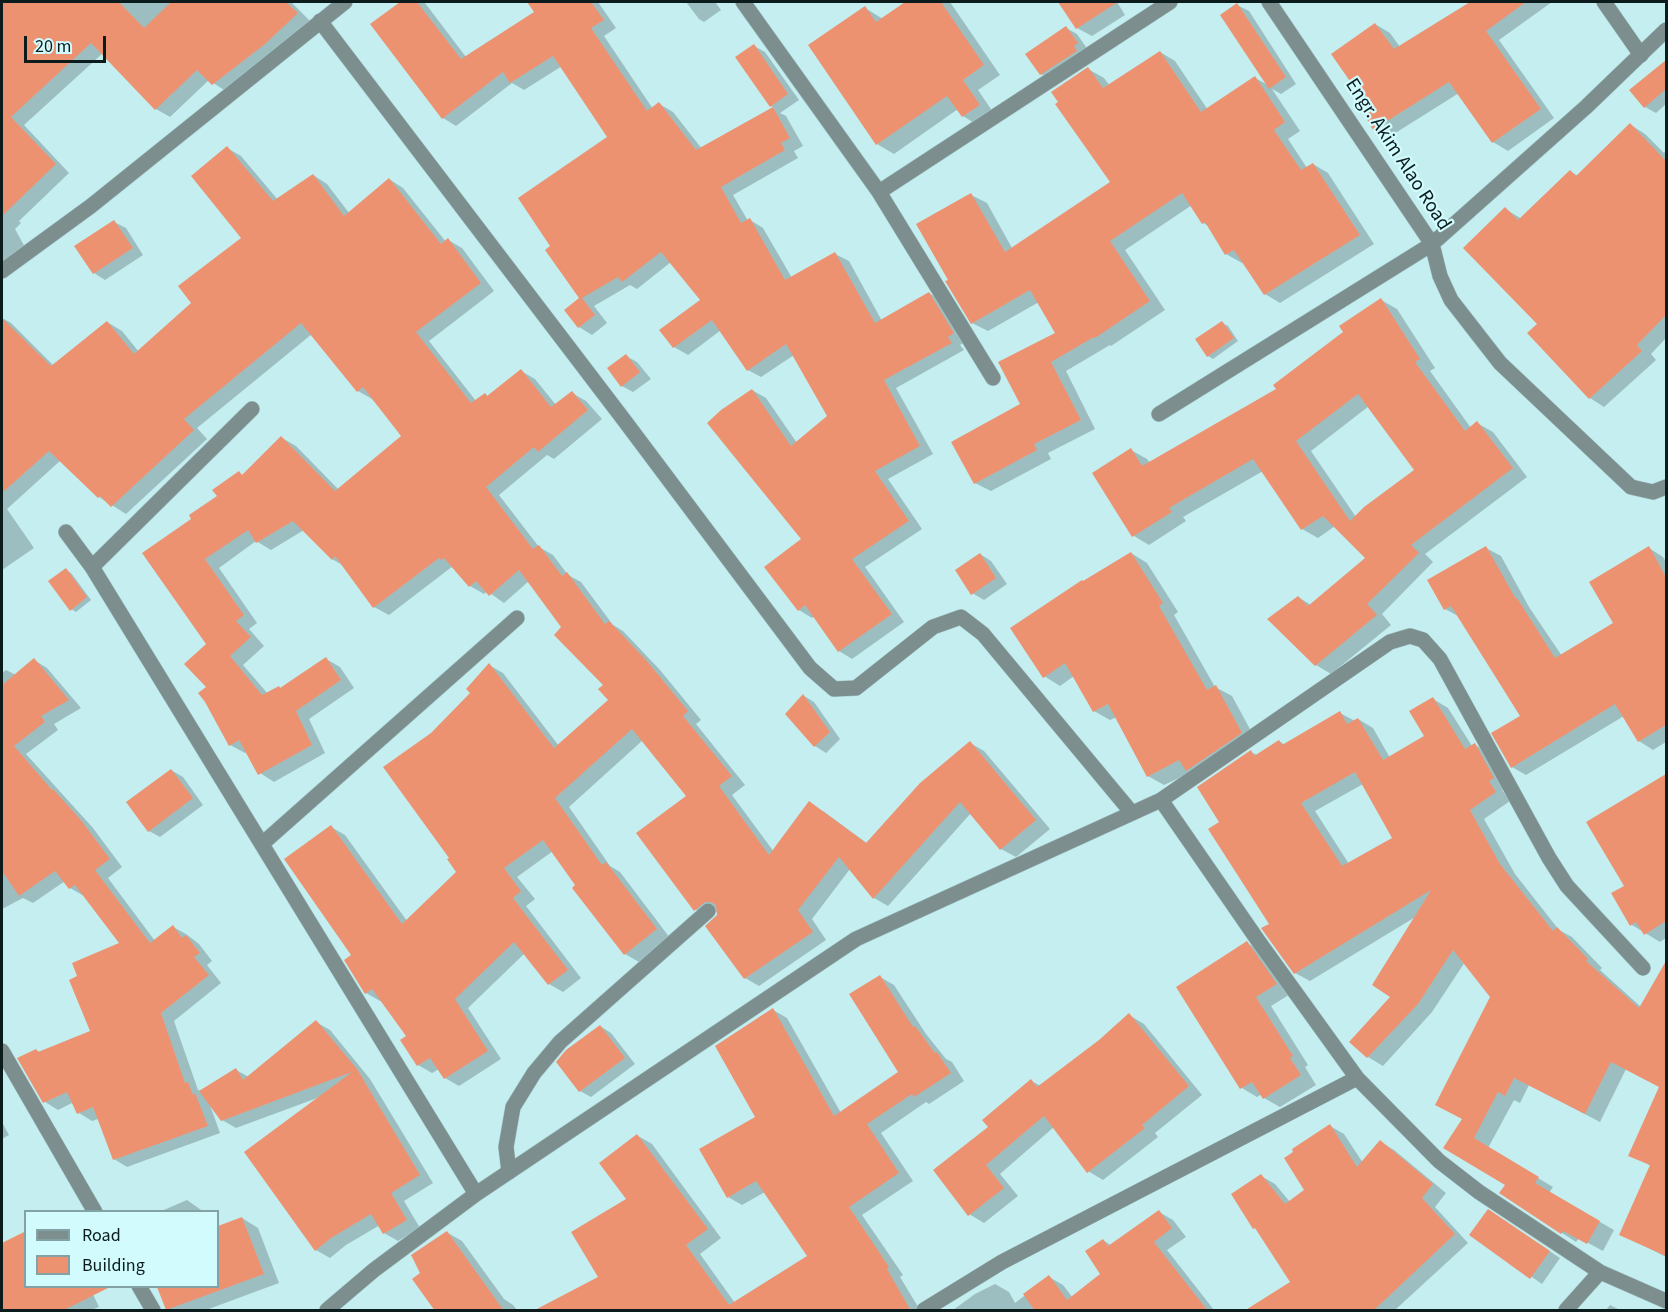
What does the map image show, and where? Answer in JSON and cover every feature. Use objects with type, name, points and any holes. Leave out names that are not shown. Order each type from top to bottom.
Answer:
[{"type":"street","points":[[2,271],[91,206],[345,2]]},
{"type":"street","points":[[744,2],[879,192],[993,378]]},
{"type":"street","points":[[879,192],[1170,2]]},
{"type":"street","name":"Engr. Akim Alao Road","points":[[1269,2],[1432,244],[1440,276],[1451,300],[1500,363],[1630,487],[1653,492],[1666,487]]},
{"type":"street","points":[[1604,2],[1641,54]]},
{"type":"street","points":[[320,21],[617,410],[810,668],[834,689],[856,688],[933,627],[961,617],[983,634],[1132,813]]},
{"type":"street","points":[[1159,414],[1432,244],[1586,107],[1666,30]]},
{"type":"street","points":[[92,567],[252,410]]},
{"type":"street","points":[[66,532],[92,567],[476,1194]]},
{"type":"street","points":[[262,844],[517,618]]},
{"type":"street","points":[[327,1311],[374,1270],[476,1194],[856,939],[1161,800],[1390,642],[1410,636],[1423,640],[1440,659],[1548,858],[1568,886],[1643,968]]},
{"type":"street","points":[[1161,800],[1357,1078],[1439,1161],[1479,1192],[1600,1272],[1666,1301]]},
{"type":"street","points":[[509,1172],[506,1147],[513,1107],[534,1073],[560,1042],[708,910]]},
{"type":"street","points":[[2,1051],[94,1210]]},
{"type":"street","points":[[924,1311],[1002,1262],[1357,1078]]},
{"type":"street","points":[[1566,1311],[1600,1272]]},
{"type":"street","points":[[140,1288],[153,1311]]},
{"type":"building","points":[[2,2],[119,2],[144,28],[171,2],[286,2],[298,13],[265,44],[212,85],[197,70],[155,110],[91,43],[11,117],[56,164],[2,216]]},
{"type":"building","points":[[400,2],[417,2],[461,59],[534,12],[527,2],[591,2],[604,20],[591,28],[647,111],[659,102],[696,150],[773,107],[790,138],[781,143],[785,150],[721,187],[741,223],[750,218],[785,280],[835,252],[875,323],[929,292],[954,333],[948,337],[952,343],[884,380],[920,446],[875,471],[909,521],[852,559],[892,614],[838,652],[805,605],[798,611],[764,567],[801,539],[707,423],[721,410],[752,389],[791,446],[827,416],[786,344],[747,371],[712,320],[673,348],[659,330],[700,300],[661,252],[622,282],[618,277],[582,298],[595,315],[578,328],[564,310],[579,298],[545,250],[550,246],[518,198],[607,137],[553,56],[510,83],[503,72],[442,119],[370,24]]},
{"type":"building","points":[[905,2],[941,2],[984,65],[963,80],[980,105],[962,117],[947,96],[876,145],[808,45],[865,6],[876,22]]},
{"type":"building","points":[[1058,2],[1118,2],[1076,29]]},
{"type":"building","points":[[1470,2],[1526,2],[1486,31],[1541,109],[1492,143],[1449,82],[1373,130],[1356,100],[1361,97],[1331,54],[1375,23],[1394,49]]},
{"type":"building","points":[[1237,3],[1286,77],[1269,89],[1220,15]]},
{"type":"building","points":[[1066,26],[1078,43],[1074,46],[1077,51],[1040,75],[1025,54]]},
{"type":"building","points":[[754,44],[788,94],[770,107],[735,57]]},
{"type":"building","points":[[1160,51],[1201,112],[1255,76],[1285,122],[1274,130],[1301,170],[1313,163],[1360,235],[1264,295],[1234,250],[1225,255],[1205,222],[1202,224],[1182,193],[1110,241],[1150,301],[1095,338],[1051,362],[1081,420],[1034,444],[1037,450],[974,484],[951,442],[1020,404],[998,362],[1055,333],[1030,290],[971,324],[945,281],[948,280],[916,224],[971,193],[1005,252],[1110,182],[1055,104],[1058,102],[1051,92],[1088,67],[1103,88]]},
{"type":"building","points":[[1666,60],[1666,89],[1644,108],[1629,90]]},
{"type":"building","points":[[1630,123],[1666,161],[1666,315],[1637,345],[1642,351],[1589,399],[1527,333],[1537,324],[1463,248],[1505,207],[1518,220],[1570,170],[1576,176]]},
{"type":"building","points":[[227,146],[273,201],[313,174],[344,216],[389,178],[441,244],[448,238],[481,283],[416,332],[471,403],[485,393],[487,396],[521,369],[551,407],[572,391],[588,410],[538,452],[534,447],[486,487],[533,549],[539,545],[562,576],[567,572],[605,624],[609,621],[646,660],[688,711],[683,716],[732,776],[719,786],[769,855],[809,801],[866,843],[920,783],[970,741],[1036,820],[1000,850],[960,802],[873,899],[839,857],[798,910],[813,932],[744,979],[705,926],[717,915],[716,905],[705,902],[694,911],[636,833],[686,796],[632,729],[555,798],[602,865],[606,862],[657,929],[624,955],[572,888],[575,885],[543,840],[504,868],[521,891],[513,898],[568,970],[548,985],[514,942],[455,999],[488,1051],[444,1079],[430,1058],[417,1066],[400,1040],[406,1036],[372,989],[365,994],[344,960],[351,955],[284,859],[331,825],[402,924],[456,872],[447,859],[449,858],[383,767],[431,733],[470,693],[466,689],[489,663],[554,748],[608,700],[598,689],[603,685],[554,635],[561,627],[519,570],[489,596],[476,581],[469,587],[444,558],[441,560],[439,558],[373,608],[335,556],[332,560],[293,521],[256,543],[248,530],[205,559],[244,615],[236,621],[251,637],[230,656],[262,695],[279,686],[280,688],[326,657],[341,680],[296,711],[312,745],[258,775],[239,740],[229,746],[198,693],[206,687],[184,664],[206,644],[142,553],[191,519],[189,515],[217,496],[212,490],[239,471],[242,475],[281,436],[335,491],[401,436],[363,387],[357,392],[301,323],[184,419],[194,430],[111,507],[100,496],[98,498],[49,451],[2,493],[2,318],[51,366],[107,321],[134,354],[191,303],[178,286],[241,238],[191,176]]},
{"type":"building","points":[[114,220],[133,248],[93,274],[74,246]]},
{"type":"building","points":[[1381,298],[1420,359],[1415,362],[1465,431],[1477,421],[1513,468],[1411,545],[1419,553],[1367,604],[1377,615],[1315,666],[1267,619],[1298,596],[1308,606],[1365,558],[1323,516],[1301,530],[1253,459],[1169,508],[1172,512],[1132,537],[1092,473],[1131,448],[1142,466],[1276,389],[1273,385],[1343,332],[1339,326]],"holes":[[[1358,394],[1414,470],[1364,507],[1350,521],[1296,441]]]},
{"type":"building","points":[[1222,321],[1234,338],[1207,357],[1195,339]]},
{"type":"building","points":[[626,354],[640,372],[621,387],[607,368]]},
{"type":"building","points":[[1486,546],[1516,599],[1555,658],[1613,623],[1589,582],[1649,546],[1666,577],[1666,725],[1638,742],[1615,704],[1511,768],[1491,733],[1520,716],[1451,606],[1444,610],[1427,580]]},
{"type":"building","points":[[1131,552],[1163,603],[1159,606],[1207,690],[1216,685],[1242,733],[1186,771],[1179,760],[1147,777],[1108,704],[1093,712],[1065,663],[1043,678],[1010,628],[1082,580]]},
{"type":"building","points":[[980,553],[996,578],[971,595],[955,570]]},
{"type":"building","points":[[66,568],[87,597],[70,611],[48,581]]},
{"type":"building","points":[[34,658],[69,700],[41,716],[45,722],[14,746],[80,819],[110,859],[95,870],[150,943],[173,925],[182,938],[186,935],[200,953],[194,957],[209,975],[161,1013],[185,1083],[188,1082],[193,1095],[195,1093],[208,1126],[113,1160],[93,1107],[77,1114],[67,1092],[43,1103],[17,1058],[36,1049],[38,1052],[90,1031],[69,980],[77,976],[72,963],[119,943],[75,885],[69,889],[55,871],[19,896],[2,871],[2,685]]},
{"type":"building","points":[[803,694],[830,732],[814,747],[785,714]]},
{"type":"building","points":[[1433,697],[1465,749],[1475,743],[1494,778],[1489,781],[1496,792],[1470,810],[1500,864],[1553,931],[1557,927],[1588,959],[1586,961],[1639,1008],[1666,961],[1666,1256],[1619,1235],[1650,1165],[1628,1156],[1659,1087],[1611,1062],[1585,1114],[1514,1078],[1505,1096],[1498,1092],[1474,1138],[1539,1177],[1535,1183],[1600,1221],[1587,1244],[1563,1231],[1561,1234],[1499,1193],[1505,1185],[1443,1148],[1462,1119],[1435,1105],[1490,997],[1453,950],[1418,1004],[1367,1058],[1349,1042],[1390,997],[1372,985],[1431,890],[1294,974],[1261,928],[1269,924],[1208,829],[1219,822],[1197,787],[1251,750],[1254,756],[1279,740],[1282,745],[1340,711],[1347,724],[1358,718],[1383,760],[1424,736],[1409,711]],"holes":[[[1355,772],[1392,838],[1342,866],[1301,803]]]},
{"type":"building","points":[[171,769],[193,798],[148,832],[126,802]]},
{"type":"building","points":[[1666,774],[1666,921],[1644,935],[1636,922],[1630,926],[1611,893],[1624,886],[1586,822]]},
{"type":"building","points":[[1247,941],[1277,984],[1256,997],[1293,1056],[1290,1058],[1301,1075],[1263,1099],[1252,1082],[1240,1089],[1176,987]]},
{"type":"building","points":[[880,975],[913,1027],[915,1026],[935,1053],[937,1052],[951,1073],[914,1097],[912,1094],[867,1124],[899,1173],[849,1207],[889,1267],[887,1269],[911,1311],[533,1311],[598,1277],[571,1232],[626,1199],[599,1163],[637,1134],[708,1229],[686,1245],[729,1305],[807,1256],[756,1181],[727,1198],[699,1149],[755,1117],[715,1046],[773,1008],[834,1116],[898,1072],[849,994]]},
{"type":"building","points":[[1129,1013],[1189,1086],[1142,1125],[1145,1128],[1087,1173],[1044,1116],[986,1165],[1004,1188],[968,1216],[933,1170],[988,1127],[982,1120],[1031,1079],[1037,1087],[1099,1040]]},
{"type":"building","points":[[316,1020],[357,1069],[420,1175],[391,1193],[407,1220],[383,1234],[371,1214],[331,1238],[315,1251],[244,1152],[352,1072],[221,1121],[199,1091],[236,1068],[243,1080]]},
{"type":"building","points":[[600,1025],[625,1058],[579,1092],[556,1062],[566,1050]]},
{"type":"building","points":[[1330,1124],[1357,1167],[1380,1140],[1433,1184],[1422,1198],[1455,1234],[1373,1311],[1244,1311],[1290,1282],[1231,1194],[1261,1174],[1285,1204],[1304,1190],[1284,1158],[1293,1152],[1292,1149]]},
{"type":"building","points":[[1488,1209],[1550,1251],[1530,1279],[1469,1235]]},
{"type":"building","points":[[1159,1210],[1172,1228],[1154,1242],[1208,1311],[1035,1311],[1023,1294],[1049,1275],[1067,1300],[1100,1274],[1085,1251],[1103,1239],[1108,1246]]},
{"type":"building","points":[[242,1217],[264,1274],[166,1310],[157,1288],[219,1288],[219,1226]]},
{"type":"building","points":[[447,1231],[504,1311],[435,1311],[412,1279],[420,1273],[411,1255]]},
{"type":"building","points":[[24,1232],[24,1288],[108,1288],[62,1311],[2,1311],[2,1243]]}]
